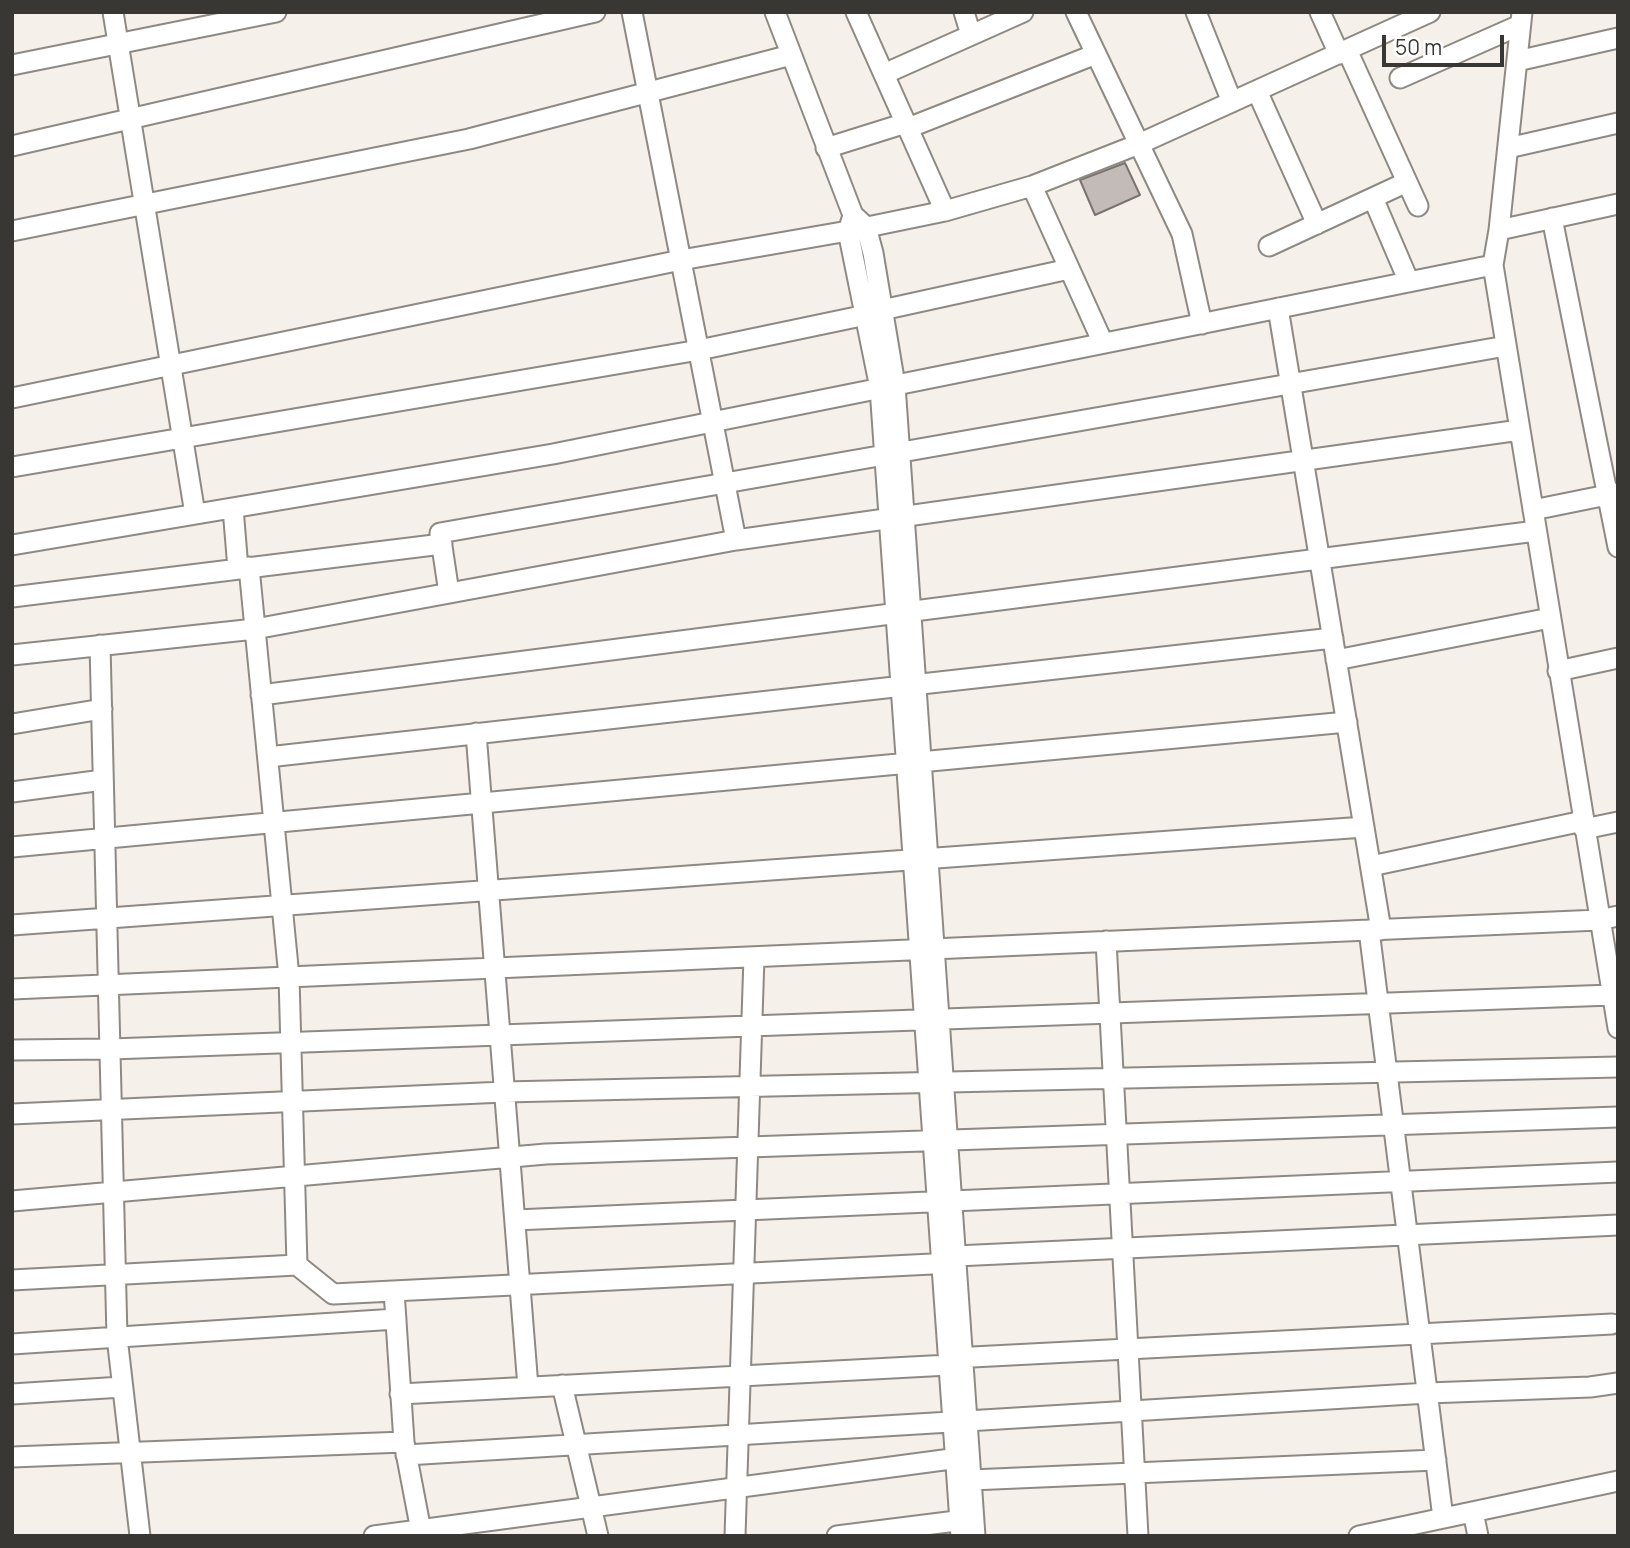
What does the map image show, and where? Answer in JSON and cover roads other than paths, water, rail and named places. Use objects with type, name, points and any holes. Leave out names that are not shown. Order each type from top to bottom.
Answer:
[{"type":"street","points":[[113,12],[195,514]]},
{"type":"street","points":[[12,65],[276,12]]},
{"type":"street","points":[[12,146],[596,12]]},
{"type":"street","points":[[632,12],[736,540]]},
{"type":"street","points":[[775,12],[856,224],[887,387],[940,1140],[951,1261],[953,1360],[967,1528]]},
{"type":"street","points":[[856,12],[945,211]]},
{"type":"street","points":[[964,12],[971,35]]},
{"type":"street","points":[[884,74],[1023,12]]},
{"type":"street","points":[[1076,12],[1182,234],[1202,324]]},
{"type":"street","points":[[1196,12],[1232,102]]},
{"type":"street","points":[[1320,12],[1343,52],[1418,206]]},
{"type":"street","points":[[12,398],[856,224],[945,211],[1032,186],[1139,144],[1430,12]]},
{"type":"street","points":[[1521,18],[1493,265],[1583,825],[1608,918],[1612,995],[1618,1028]]},
{"type":"street","points":[[1400,78],[1521,18]]},
{"type":"street","points":[[1517,61],[1618,37]]},
{"type":"street","points":[[826,148],[907,126],[1096,54]]},
{"type":"street","points":[[12,231],[469,139],[791,55]]},
{"type":"street","points":[[1257,91],[1317,224]]},
{"type":"street","points":[[1508,148],[1618,123]]},
{"type":"street","points":[[1269,247],[1407,182]]},
{"type":"street","points":[[1032,186],[1103,344]]},
{"type":"street","points":[[1373,198],[1409,282]]},
{"type":"street","points":[[1499,230],[1618,204]]},
{"type":"street","points":[[1552,218],[1613,494],[1618,547]]},
{"type":"street","points":[[12,545],[553,454],[1493,265]]},
{"type":"street","points":[[12,467],[699,350],[1069,269]]},
{"type":"street","points":[[1278,309],[1371,866],[1378,1003],[1443,1518]]},
{"type":"street","points":[[449,593],[440,533],[1506,346]]},
{"type":"street","points":[[12,654],[255,629],[736,540],[1520,430]]},
{"type":"street","points":[[1532,510],[1613,494]]},
{"type":"street","points":[[233,508],[255,629],[289,977],[297,1265]]},
{"type":"street","points":[[261,695],[1536,531]]},
{"type":"street","points":[[12,597],[442,544]]},
{"type":"street","points":[[1336,660],[1550,618]]},
{"type":"street","points":[[268,757],[1333,638]]},
{"type":"street","points":[[100,645],[117,1337],[140,1536]]},
{"type":"street","points":[[1558,671],[1618,658]]},
{"type":"street","points":[[12,724],[102,709]]},
{"type":"street","points":[[12,848],[1347,722]]},
{"type":"street","points":[[476,733],[528,1387]]},
{"type":"street","points":[[12,792],[103,780]]},
{"type":"street","points":[[1371,866],[1583,825],[1618,822]]},
{"type":"street","points":[[12,925],[1364,827]]},
{"type":"street","points":[[12,989],[1608,918]]},
{"type":"street","points":[[1106,941],[1138,1536]]},
{"type":"street","points":[[735,1536],[754,957]]},
{"type":"street","points":[[12,1050],[111,1049],[1612,995]]},
{"type":"street","points":[[12,1114],[504,1092],[1618,1067]]},
{"type":"street","points":[[12,1200],[510,1157],[1618,1117]]},
{"type":"street","points":[[515,1220],[1618,1172]]},
{"type":"street","points":[[12,1280],[297,1265],[334,1294],[744,1274],[1122,1249],[1618,1225]]},
{"type":"street","points":[[394,1291],[405,1449],[421,1533]]},
{"type":"street","points":[[12,1344],[396,1320]]},
{"type":"street","points":[[400,1394],[740,1376],[1128,1349],[1612,1324]]},
{"type":"street","points":[[12,1457],[576,1444],[1427,1393],[1590,1387],[1618,1383]]},
{"type":"street","points":[[562,1385],[598,1536]]},
{"type":"street","points":[[12,1394],[122,1387]]},
{"type":"street","points":[[962,1458],[971,1480],[967,1528]]},
{"type":"street","points":[[374,1536],[421,1533],[591,1507],[962,1458]]},
{"type":"street","points":[[971,1480],[1436,1460]]},
{"type":"street","points":[[1359,1536],[1618,1481]]},
{"type":"street","points":[[1473,1512],[1478,1536]]},
{"type":"street","points":[[837,1536],[967,1528]]}]
